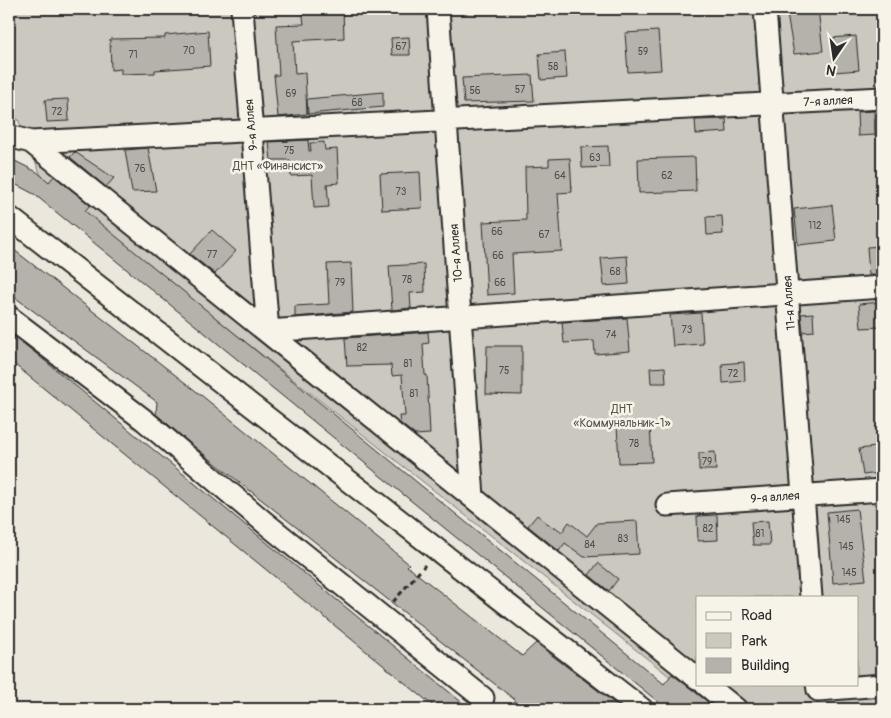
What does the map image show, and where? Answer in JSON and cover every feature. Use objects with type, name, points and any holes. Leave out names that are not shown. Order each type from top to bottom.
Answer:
[{"type":"lane","name":"9-я Аллея","points":[[242,9],[268,331]]},
{"type":"lane","name":"10-я Аллея","points":[[438,9],[473,497]]},
{"type":"lane","name":"11-я Аллея","points":[[765,9],[811,596]]},
{"type":"lane","name":"7-я аллея","points":[[31,142],[882,98]]},
{"type":"lane","points":[[9,136],[31,142],[696,677]]},
{"type":"lane","points":[[9,217],[642,709]]},
{"type":"lane","points":[[268,331],[882,287]]},
{"type":"lane","points":[[9,317],[144,420],[264,522],[483,698]]},
{"type":"lane","name":"9-я аллея","points":[[668,505],[882,490]]},
{"type":"lane","points":[[858,686],[882,685]]},
{"type":"lane","points":[[707,686],[736,709]]},
{"type":"lane","points":[[818,687],[850,686]]},
{"type":"path","points":[[381,616],[438,551]]},
{"type":"green space","points":[[9,9],[882,9],[882,709],[711,709],[44,183],[18,119],[9,118]]},
{"type":"building","points":[[302,9],[343,9],[344,38],[293,41],[295,74],[305,73],[307,114],[278,117],[274,75],[279,75],[276,25],[304,24]]},
{"type":"building","points":[[786,9],[818,9],[823,51],[794,54]]},
{"type":"building","points":[[208,31],[210,66],[155,70],[155,73],[121,74],[121,69],[111,70],[110,39],[165,38],[165,35]]},
{"type":"building","points":[[658,31],[661,70],[628,72],[625,33]]},
{"type":"building","points":[[856,36],[859,70],[834,72],[831,38]]},
{"type":"building","points":[[409,37],[410,55],[392,55],[391,38]]},
{"type":"building","points":[[565,52],[567,78],[541,80],[539,54]]},
{"type":"building","points":[[532,75],[534,101],[464,103],[462,78]]},
{"type":"building","points":[[383,92],[383,107],[308,114],[307,99]]},
{"type":"building","points":[[68,99],[69,121],[47,122],[45,100]]},
{"type":"building","points":[[874,111],[875,135],[858,136],[857,112]]},
{"type":"building","points":[[726,119],[727,132],[696,134],[695,120]]},
{"type":"building","points":[[308,140],[309,151],[311,151],[310,143],[324,142],[325,150],[337,149],[339,183],[327,184],[329,207],[314,208],[312,175],[291,176],[290,160],[271,160],[269,142]]},
{"type":"building","points":[[608,146],[609,167],[582,168],[581,147]]},
{"type":"building","points":[[148,148],[156,191],[132,192],[125,150]]},
{"type":"building","points":[[75,152],[114,178],[106,187],[70,157]]},
{"type":"building","points":[[695,157],[696,191],[639,193],[638,159]]},
{"type":"building","points":[[9,158],[37,172],[49,182],[54,176],[90,205],[85,211],[664,684],[672,674],[708,702],[702,709],[667,709],[34,194],[9,181]]},
{"type":"building","points":[[570,158],[572,192],[558,193],[562,251],[512,254],[514,293],[487,295],[483,222],[526,220],[525,167],[549,166],[549,159]]},
{"type":"building","points":[[420,172],[422,208],[382,210],[380,174]]},
{"type":"building","points":[[832,205],[836,241],[798,245],[794,209]]},
{"type":"building","points":[[722,216],[723,234],[707,235],[706,217]]},
{"type":"building","points":[[212,230],[236,251],[215,274],[190,254]]},
{"type":"building","points":[[9,246],[201,395],[409,564],[407,566],[522,656],[536,643],[622,709],[508,709],[515,700],[191,444],[156,414],[157,402],[9,293]]},
{"type":"building","points":[[882,246],[882,275],[869,275],[867,247]]},
{"type":"building","points":[[627,256],[629,284],[604,286],[601,258]]},
{"type":"building","points":[[351,263],[353,312],[295,317],[295,306],[329,304],[327,264]]},
{"type":"building","points":[[424,264],[425,292],[410,293],[411,308],[392,310],[389,266]]},
{"type":"building","points":[[881,302],[882,327],[861,328],[859,304]]},
{"type":"building","points":[[701,313],[703,344],[673,346],[670,315]]},
{"type":"building","points":[[813,313],[814,331],[803,332],[801,314]]},
{"type":"building","points":[[627,318],[630,351],[595,354],[594,341],[564,343],[562,322]]},
{"type":"building","points":[[428,332],[429,343],[423,344],[425,375],[427,375],[430,434],[415,435],[400,423],[399,416],[405,416],[402,375],[392,376],[391,365],[347,366],[345,338]]},
{"type":"building","points":[[9,333],[470,709],[437,709],[9,360]]},
{"type":"building","points":[[487,346],[522,346],[522,395],[486,394]]},
{"type":"building","points":[[744,362],[745,381],[723,383],[722,364]]},
{"type":"building","points":[[665,367],[666,383],[651,383],[650,368]]},
{"type":"building","points":[[650,424],[652,462],[619,463],[617,425]]},
{"type":"building","points":[[875,447],[879,473],[863,475],[859,449]]},
{"type":"building","points":[[715,452],[716,470],[699,470],[699,453]]},
{"type":"building","points":[[857,509],[866,580],[833,583],[827,512]]},
{"type":"building","points":[[537,515],[553,528],[554,526],[562,532],[569,522],[587,536],[597,523],[637,521],[639,554],[584,557],[565,543],[559,551],[528,526]]},
{"type":"building","points":[[717,515],[718,540],[698,541],[697,516]]},
{"type":"building","points":[[768,521],[770,545],[753,545],[751,522]]},
{"type":"building","points":[[598,563],[618,579],[609,591],[589,575]]},
{"type":"park label","name":"ДНТ «Финансист»","points":[[278,166]]},
{"type":"park label","name":"ДНТ «Коммунальник-1»","points":[[622,416]]}]
